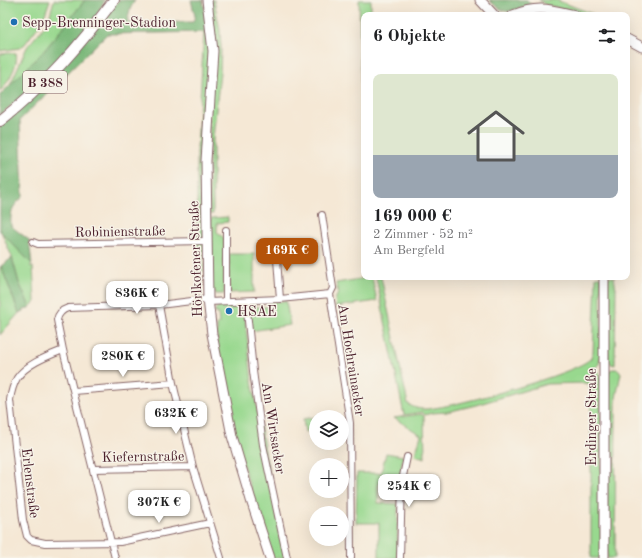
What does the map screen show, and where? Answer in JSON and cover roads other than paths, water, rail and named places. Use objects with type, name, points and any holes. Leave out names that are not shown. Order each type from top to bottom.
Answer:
[{"type":"main road","name":"B 388","points":[[0,121],[34,92],[58,68],[85,38],[114,0]]},
{"type":"street","name":"Hörlkofener Straße","points":[[207,0],[213,52],[206,161],[208,301],[212,334],[232,436],[270,558]]},
{"type":"street","points":[[480,0],[491,12]]},
{"type":"street","points":[[521,12],[538,8],[562,12]]},
{"type":"street","points":[[541,12],[550,9]]},
{"type":"street","points":[[630,41],[642,47]]},
{"type":"street","name":"Am Hochrainacker","points":[[322,215],[333,288],[330,294],[350,422],[351,558]]},
{"type":"street","points":[[226,230],[226,301]]},
{"type":"street","name":"Robinienstraße","points":[[33,242],[38,244],[207,241]]},
{"type":"street","points":[[276,246],[280,299]]},
{"type":"street","name":"Erdinger Straße","points":[[604,280],[604,558]]},
{"type":"street","points":[[115,558],[63,350],[57,320],[59,314],[68,308],[280,299],[330,294]]},
{"type":"street","name":"Am Wirtsacker","points":[[246,300],[253,371],[263,446],[287,558]]},
{"type":"street","points":[[159,305],[174,383],[193,467],[221,558]]},
{"type":"street","name":"Erlenstraße","points":[[63,350],[40,361],[22,373],[14,384],[10,400],[21,506],[27,536],[31,540],[45,543],[111,542]]},
{"type":"street","points":[[74,391],[174,383]]},
{"type":"street","points":[[400,558],[402,481],[407,457]]},
{"type":"street","name":"Kiefernstraße","points":[[93,469],[193,467]]},
{"type":"street","points":[[111,542],[210,523]]},
{"type":"place","name":"Sepp-Brenninger-Stadion","points":[[14,22]]},
{"type":"place","name":"HSAE","points":[[229,311]]}]
